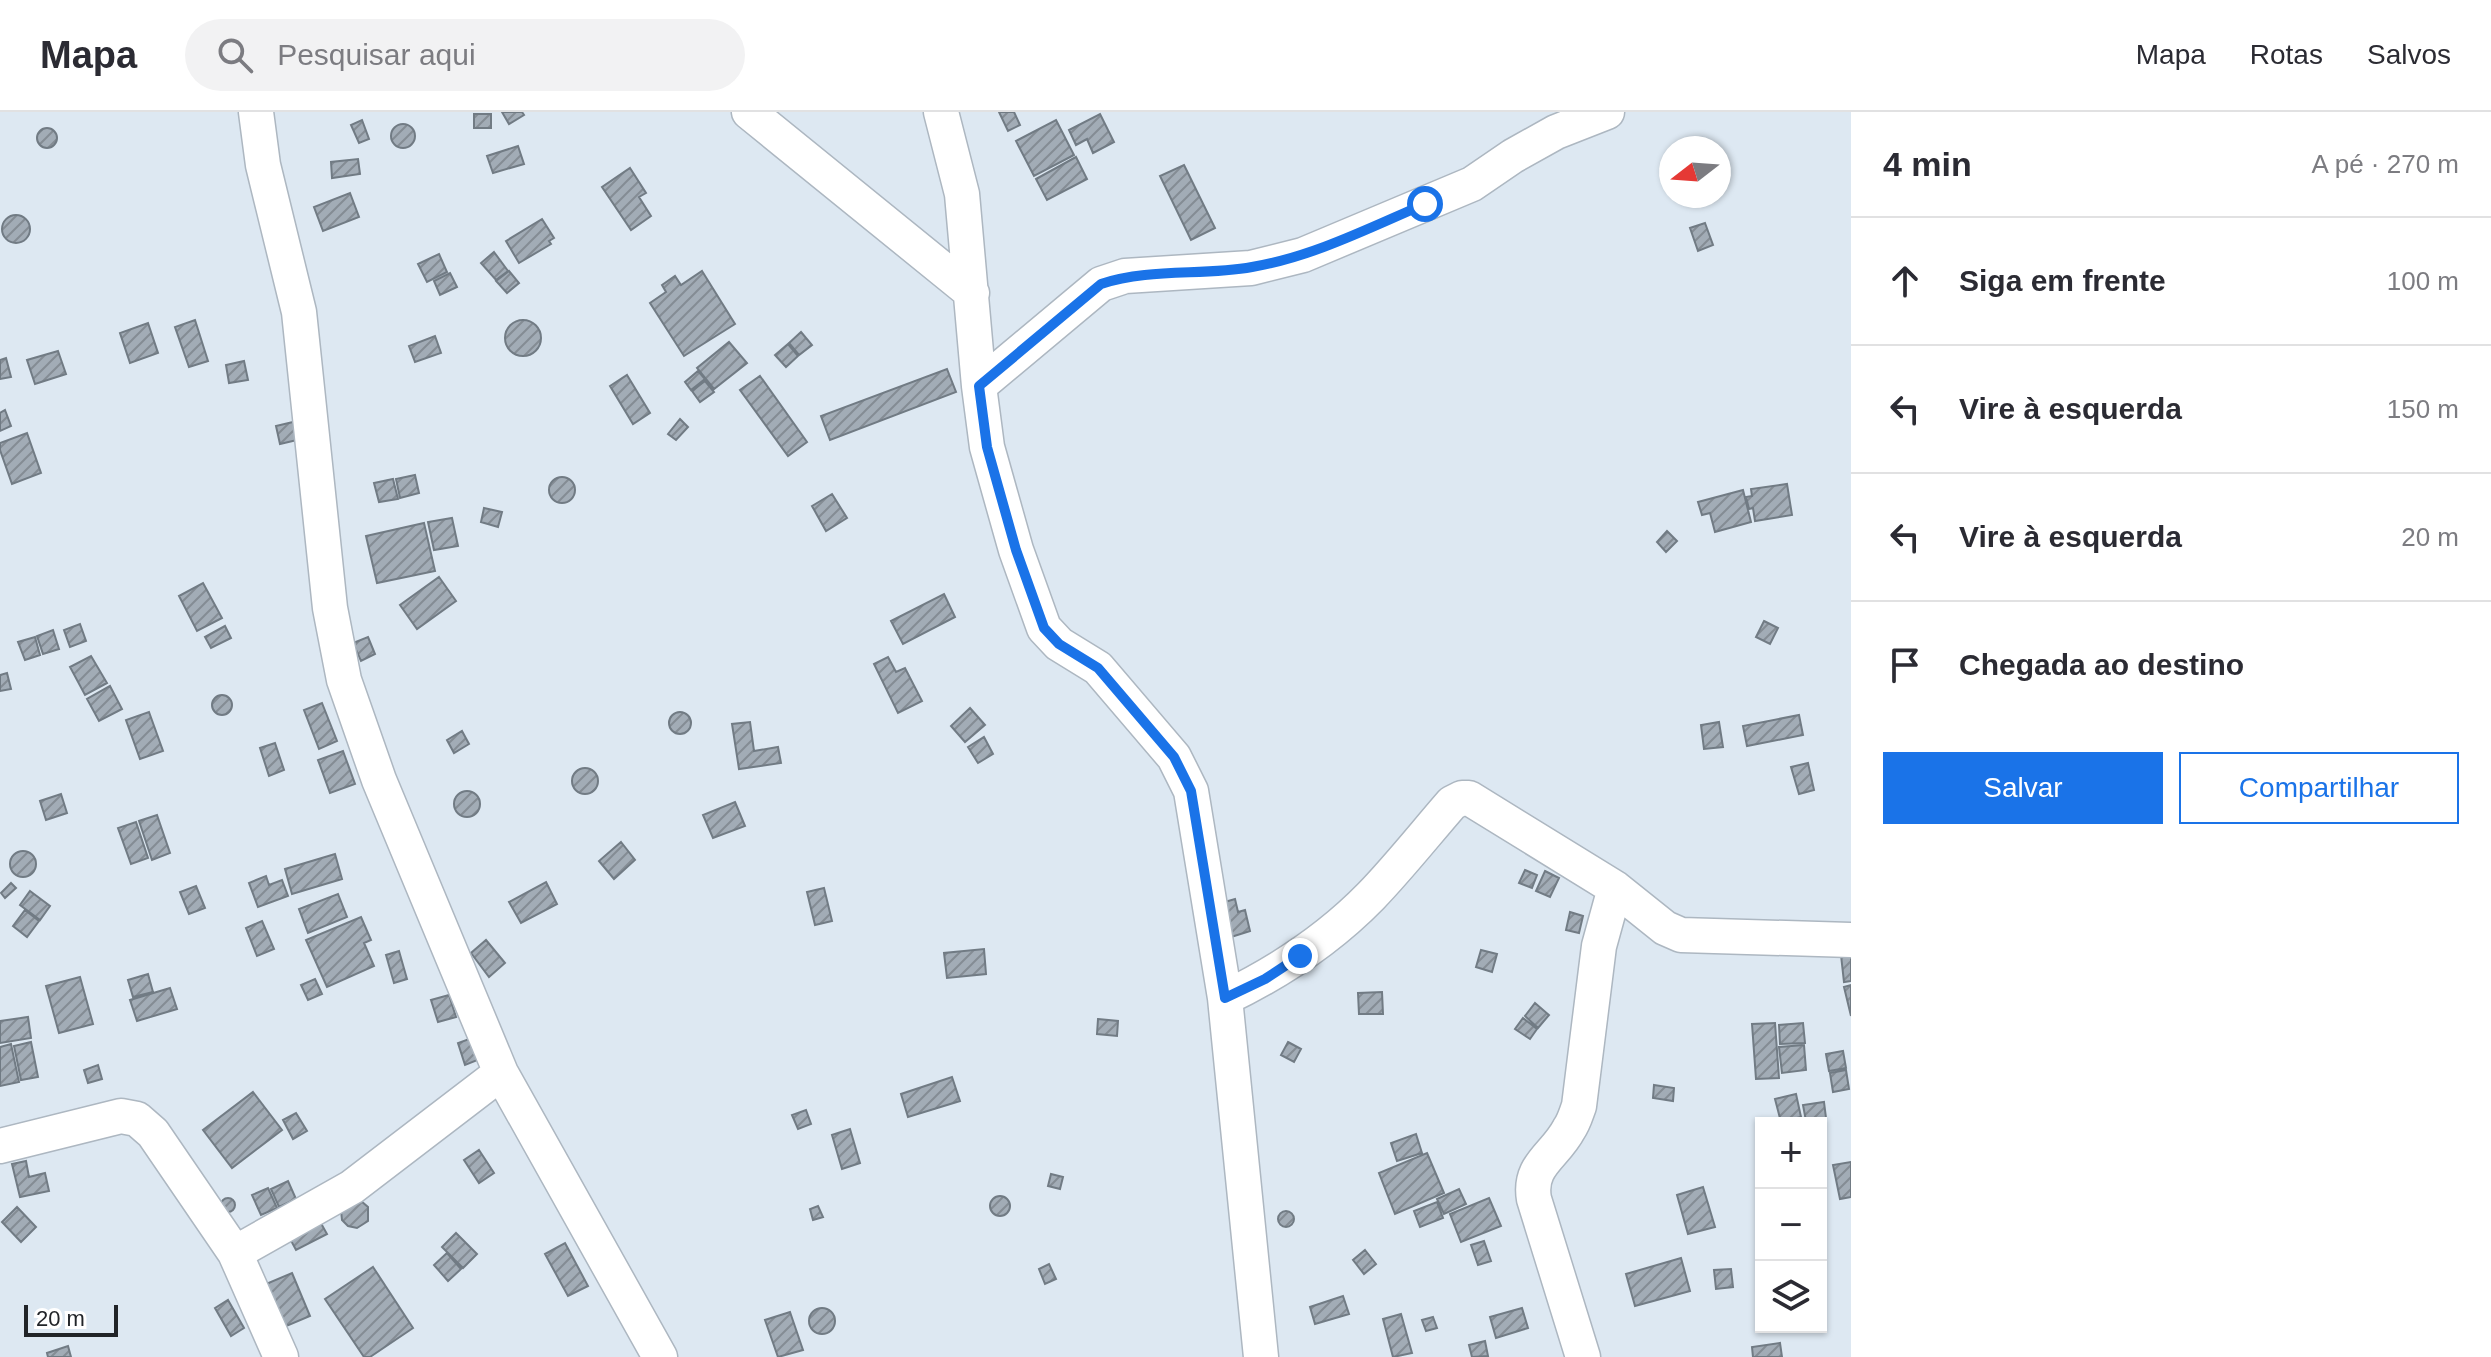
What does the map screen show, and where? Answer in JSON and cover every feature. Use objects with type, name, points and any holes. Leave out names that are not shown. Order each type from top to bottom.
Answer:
[{"type":"street","points":[[256,112],[263,165],[299,312],[330,608],[344,680],[379,780],[501,1073],[660,1357]]},
{"type":"street","points":[[749,112],[972,293]]},
{"type":"street","points":[[941,112],[962,194],[987,447],[1016,550],[1044,628],[1059,644],[1098,668],[1174,757],[1191,791],[1225,998],[1261,1357]]},
{"type":"street","points":[[979,386],[1101,284],[1125,276],[1251,268],[1303,255],[1472,184],[1556,132],[1607,112]]},
{"type":"street","points":[[1225,998],[1265,979],[1300,956],[1347,917],[1370,897],[1452,803],[1462,798],[1469,798],[1615,888],[1665,928],[1681,935],[1851,940]]},
{"type":"street","points":[[1583,1357],[1532,1185],[1538,1169],[1569,1131],[1579,1106],[1599,946],[1615,888]]},
{"type":"street","points":[[235,1253],[352,1187],[501,1073]]},
{"type":"street","points":[[0,1146],[121,1116],[137,1119],[153,1133],[235,1253],[281,1357]]},
{"type":"building","points":[[502,112],[522,112],[524,115],[509,124]]},
{"type":"building","points":[[999,112],[1014,112],[1020,125],[1008,131]]},
{"type":"building","points":[[474,114],[491,114],[491,128],[474,128]]},
{"type":"building","points":[[1100,114],[1114,142],[1093,153],[1087,139],[1076,145],[1069,130]]},
{"type":"building","points":[[362,120],[369,139],[359,143],[351,125]]},
{"type":"building","points":[[1056,120],[1074,155],[1034,176],[1016,141]]},
{"type":"building","points":[[403,124],[412,127],[415,136],[412,145],[403,148],[394,145],[391,136],[394,127]]},
{"type":"building","points":[[43,128],[51,128],[57,138],[51,148],[43,148],[37,142],[37,134]]},
{"type":"building","points":[[518,146],[524,164],[493,173],[487,156]]},
{"type":"building","points":[[1076,157],[1087,179],[1047,200],[1036,179]]},
{"type":"building","points":[[358,159],[360,174],[332,178],[331,162]]},
{"type":"building","points":[[1184,165],[1215,228],[1191,240],[1160,176]]},
{"type":"building","points":[[630,168],[646,193],[639,197],[651,216],[631,230],[602,187]]},
{"type":"building","points":[[350,193],[359,217],[323,231],[314,207]]},
{"type":"building","points":[[16,215],[26,219],[30,229],[26,239],[16,243],[6,239],[2,229],[6,219]]},
{"type":"building","points":[[542,219],[554,238],[549,241],[551,244],[519,263],[506,241]]},
{"type":"building","points":[[1705,223],[1713,245],[1698,251],[1690,228]]},
{"type":"building","points":[[494,252],[508,271],[496,280],[481,263]]},
{"type":"building","points":[[439,254],[447,272],[427,282],[418,264]]},
{"type":"building","points":[[509,271],[519,283],[507,293],[496,281]]},
{"type":"building","points":[[702,271],[735,324],[684,356],[650,303],[666,292],[662,285],[675,276],[681,285]]},
{"type":"building","points":[[450,273],[457,287],[440,295],[434,281]]},
{"type":"building","points":[[195,320],[208,361],[189,367],[175,327]]},
{"type":"building","points":[[523,320],[536,325],[541,338],[536,351],[523,356],[510,351],[505,338],[510,325]]},
{"type":"building","points":[[148,323],[158,353],[130,363],[120,333]]},
{"type":"building","points":[[801,332],[812,345],[799,355],[789,343]]},
{"type":"building","points":[[435,336],[441,353],[415,362],[409,346]]},
{"type":"building","points":[[729,342],[747,363],[714,389],[697,368]]},
{"type":"building","points":[[788,344],[798,356],[786,367],[775,355]]},
{"type":"building","points":[[58,351],[66,374],[35,384],[27,360]]},
{"type":"building","points":[[6,358],[11,377],[0,379],[0,360]]},
{"type":"building","points":[[244,361],[248,380],[229,383],[226,365]]},
{"type":"building","points":[[947,369],[956,392],[830,440],[821,416]]},
{"type":"building","points":[[698,371],[705,379],[691,390],[685,382]]},
{"type":"building","points":[[627,375],[650,413],[633,424],[610,386]]},
{"type":"building","points":[[760,376],[807,442],[788,456],[740,390]]},
{"type":"building","points":[[705,381],[714,392],[700,402],[692,391]]},
{"type":"building","points":[[5,410],[11,426],[0,431],[0,413]]},
{"type":"building","points":[[680,419],[688,427],[676,440],[668,434]]},
{"type":"building","points":[[293,422],[297,440],[280,444],[276,426]]},
{"type":"building","points":[[27,433],[41,473],[12,484],[0,443]]},
{"type":"building","points":[[415,475],[419,493],[400,498],[396,479]]},
{"type":"building","points":[[562,477],[571,481],[575,490],[571,499],[562,503],[553,499],[549,490],[553,481]]},
{"type":"building","points":[[393,479],[398,499],[379,502],[374,483]]},
{"type":"building","points":[[1787,484],[1792,515],[1755,521],[1753,508],[1749,509],[1746,497],[1752,496],[1751,489]]},
{"type":"building","points":[[1743,490],[1751,522],[1715,532],[1710,513],[1702,515],[1698,502]]},
{"type":"building","points":[[832,494],[847,518],[826,531],[812,506]]},
{"type":"building","points":[[484,508],[502,512],[498,527],[481,522]]},
{"type":"building","points":[[452,518],[458,546],[434,550],[428,522]]},
{"type":"building","points":[[424,523],[435,571],[377,583],[366,536]]},
{"type":"building","points":[[1667,531],[1677,541],[1666,552],[1657,542]]},
{"type":"building","points":[[439,577],[456,601],[417,629],[400,605]]},
{"type":"building","points":[[203,583],[222,618],[197,631],[179,596]]},
{"type":"building","points":[[944,594],[955,617],[903,644],[891,621]]},
{"type":"building","points":[[1764,621],[1778,628],[1770,644],[1756,637]]},
{"type":"building","points":[[80,624],[86,641],[70,647],[64,630]]},
{"type":"building","points":[[225,626],[231,638],[211,648],[205,637]]},
{"type":"building","points":[[53,630],[59,649],[43,654],[37,636]]},
{"type":"building","points":[[35,637],[40,655],[25,660],[18,642]]},
{"type":"building","points":[[368,637],[375,654],[361,661],[353,643]]},
{"type":"building","points":[[91,656],[107,683],[85,695],[70,667]]},
{"type":"building","points":[[888,657],[896,672],[905,668],[922,701],[898,713],[874,664]]},
{"type":"building","points":[[7,673],[11,689],[0,691],[0,675]]},
{"type":"building","points":[[110,686],[122,709],[99,721],[87,699]]},
{"type":"building","points":[[222,695],[229,698],[232,705],[229,712],[222,715],[215,712],[212,705],[215,698]]},
{"type":"building","points":[[322,703],[337,741],[319,749],[304,710]]},
{"type":"building","points":[[970,708],[985,725],[965,742],[951,726]]},
{"type":"building","points":[[149,712],[163,751],[140,759],[126,720]]},
{"type":"building","points":[[680,712],[688,715],[691,723],[688,731],[680,734],[672,731],[669,723],[672,715]]},
{"type":"building","points":[[1799,715],[1803,735],[1747,746],[1743,726]]},
{"type":"building","points":[[750,722],[754,751],[778,747],[781,763],[739,769],[732,724]]},
{"type":"building","points":[[1719,722],[1723,747],[1704,749],[1701,725]]},
{"type":"building","points":[[462,731],[469,744],[454,753],[447,740]]},
{"type":"building","points":[[984,737],[993,754],[978,763],[968,747]]},
{"type":"building","points":[[275,743],[284,770],[269,776],[260,748]]},
{"type":"building","points":[[343,751],[355,784],[330,793],[318,760]]},
{"type":"building","points":[[1808,763],[1814,790],[1799,794],[1791,767]]},
{"type":"building","points":[[585,768],[594,772],[598,781],[594,790],[585,794],[576,790],[572,781],[576,772]]},
{"type":"building","points":[[467,791],[476,795],[480,804],[476,813],[467,817],[458,813],[454,804],[458,795]]},
{"type":"building","points":[[61,794],[67,813],[46,820],[40,801]]},
{"type":"building","points":[[735,802],[745,826],[713,838],[703,815]]},
{"type":"building","points":[[157,815],[170,853],[152,860],[139,821]]},
{"type":"building","points":[[136,822],[148,858],[131,864],[118,828]]},
{"type":"building","points":[[621,842],[635,860],[614,879],[599,861]]},
{"type":"building","points":[[23,851],[33,854],[36,864],[33,874],[23,877],[13,874],[10,864],[13,854]]},
{"type":"building","points":[[335,854],[342,879],[292,894],[285,869]]},
{"type":"building","points":[[1525,870],[1537,875],[1532,888],[1519,883]]},
{"type":"building","points":[[1545,871],[1559,878],[1550,897],[1536,891]]},
{"type":"building","points":[[266,876],[269,885],[282,880],[288,896],[258,907],[249,883]]},
{"type":"building","points":[[546,882],[557,904],[521,923],[509,902]]},
{"type":"building","points":[[11,883],[16,888],[5,898],[1,893]]},
{"type":"building","points":[[196,886],[205,908],[189,914],[180,892]]},
{"type":"building","points":[[824,888],[832,921],[815,925],[807,892]]},
{"type":"building","points":[[30,891],[50,906],[40,920],[20,905]]},
{"type":"building","points":[[338,894],[347,917],[308,933],[299,909]]},
{"type":"building","points":[[1235,899],[1238,912],[1245,910],[1250,931],[1228,938],[1218,904]]},
{"type":"building","points":[[25,910],[39,921],[27,937],[13,926]]},
{"type":"building","points":[[1570,912],[1583,916],[1579,933],[1566,930]]},
{"type":"building","points":[[361,917],[371,940],[364,943],[374,966],[327,987],[306,940]]},
{"type":"building","points":[[262,921],[274,949],[257,956],[246,928]]},
{"type":"building","points":[[486,940],[505,963],[489,977],[471,953]]},
{"type":"building","points":[[984,949],[986,974],[947,978],[944,953]]},
{"type":"building","points":[[1481,950],[1497,954],[1492,972],[1476,967]]},
{"type":"building","points":[[399,951],[407,979],[394,983],[386,955]]},
{"type":"building","points":[[1851,953],[1851,981],[1844,982],[1841,955]]},
{"type":"building","points":[[148,974],[153,992],[133,997],[128,980]]},
{"type":"building","points":[[80,977],[93,1024],[59,1033],[46,986]]},
{"type":"building","points":[[315,979],[322,994],[308,1000],[301,985]]},
{"type":"building","points":[[1851,985],[1851,1016],[1844,987]]},
{"type":"building","points":[[170,988],[177,1009],[137,1021],[130,1000]]},
{"type":"building","points":[[1382,992],[1383,1014],[1359,1014],[1358,993]]},
{"type":"building","points":[[449,995],[456,1017],[438,1022],[431,1000]]},
{"type":"building","points":[[1535,1003],[1549,1015],[1538,1028],[1525,1016]]},
{"type":"building","points":[[28,1017],[31,1038],[0,1043],[0,1021]]},
{"type":"building","points":[[1523,1018],[1537,1029],[1530,1039],[1515,1029]]},
{"type":"building","points":[[1098,1019],[1118,1021],[1117,1036],[1097,1034]]},
{"type":"building","points":[[1775,1023],[1779,1078],[1756,1079],[1752,1024]]},
{"type":"building","points":[[1803,1023],[1805,1043],[1780,1044],[1779,1025]]},
{"type":"building","points":[[472,1038],[480,1059],[465,1065],[458,1043]]},
{"type":"building","points":[[31,1042],[38,1077],[21,1080],[14,1046]]},
{"type":"building","points":[[1288,1042],[1301,1049],[1294,1062],[1281,1055]]},
{"type":"building","points":[[11,1044],[19,1082],[0,1086],[0,1047]]},
{"type":"building","points":[[1804,1045],[1806,1070],[1782,1073],[1779,1047]]},
{"type":"building","points":[[1843,1051],[1846,1068],[1829,1071],[1826,1054]]},
{"type":"building","points":[[98,1065],[102,1079],[88,1083],[84,1070]]},
{"type":"building","points":[[1846,1070],[1849,1089],[1833,1092],[1830,1073]]},
{"type":"building","points":[[952,1077],[960,1101],[908,1117],[901,1094]]},
{"type":"building","points":[[1654,1085],[1674,1088],[1673,1101],[1653,1098]]},
{"type":"building","points":[[253,1092],[282,1130],[232,1168],[203,1130]]},
{"type":"building","points":[[1796,1094],[1801,1117],[1780,1117],[1775,1099]]},
{"type":"building","points":[[1824,1102],[1826,1117],[1805,1117],[1803,1105]]},
{"type":"building","points":[[806,1110],[811,1124],[798,1129],[792,1115]]},
{"type":"building","points":[[296,1113],[307,1131],[293,1139],[283,1120]]},
{"type":"building","points":[[850,1129],[860,1163],[842,1169],[832,1135]]},
{"type":"building","points":[[1416,1134],[1422,1153],[1397,1161],[1391,1143]]},
{"type":"building","points":[[479,1150],[494,1173],[479,1183],[464,1160]]},
{"type":"building","points":[[1427,1153],[1444,1193],[1395,1214],[1379,1173]]},
{"type":"building","points":[[26,1161],[29,1177],[45,1173],[49,1191],[20,1197],[12,1164]]},
{"type":"building","points":[[1851,1162],[1851,1197],[1840,1199],[1833,1165]]},
{"type":"building","points":[[1051,1174],[1063,1177],[1060,1189],[1048,1186]]},
{"type":"building","points":[[288,1181],[296,1199],[279,1207],[271,1189]]},
{"type":"building","points":[[1703,1187],[1715,1227],[1688,1234],[1677,1195]]},
{"type":"building","points":[[268,1188],[277,1208],[261,1215],[252,1195]]},
{"type":"building","points":[[1459,1189],[1466,1204],[1444,1214],[1437,1199]]},
{"type":"building","points":[[1000,1196],[1007,1199],[1010,1206],[1007,1213],[1000,1216],[993,1213],[990,1206],[993,1199]]},
{"type":"building","points":[[228,1198],[235,1205],[228,1212],[221,1205]]},
{"type":"building","points":[[1489,1198],[1501,1226],[1461,1242],[1450,1214]]},
{"type":"building","points":[[361,1201],[368,1207],[368,1221],[357,1228],[348,1226],[342,1220],[341,1210]]},
{"type":"building","points":[[1437,1202],[1443,1218],[1420,1227],[1414,1211]]},
{"type":"building","points":[[818,1206],[823,1217],[813,1220],[810,1209]]},
{"type":"building","points":[[17,1207],[36,1227],[21,1242],[2,1222]]},
{"type":"building","points":[[1286,1211],[1294,1219],[1286,1227],[1278,1219]]},
{"type":"building","points":[[318,1218],[327,1234],[296,1250],[288,1235]]},
{"type":"building","points":[[456,1233],[477,1254],[463,1268],[442,1247]]},
{"type":"building","points":[[1484,1241],[1491,1261],[1478,1265],[1471,1245]]},
{"type":"building","points":[[565,1243],[588,1286],[568,1296],[545,1254]]},
{"type":"building","points":[[1365,1250],[1376,1264],[1364,1274],[1353,1260]]},
{"type":"building","points":[[447,1253],[461,1269],[448,1281],[434,1265]]},
{"type":"building","points":[[1681,1258],[1690,1291],[1635,1306],[1626,1274]]},
{"type":"building","points":[[1049,1264],[1056,1279],[1045,1284],[1039,1269]]},
{"type":"building","points":[[373,1267],[413,1328],[370,1357],[364,1357],[325,1299]]},
{"type":"building","points":[[1731,1269],[1733,1287],[1716,1289],[1714,1270]]},
{"type":"building","points":[[292,1273],[310,1316],[284,1327],[266,1284]]},
{"type":"building","points":[[1343,1296],[1349,1314],[1315,1324],[1310,1307]]},
{"type":"building","points":[[228,1300],[244,1328],[231,1336],[215,1308]]},
{"type":"building","points":[[822,1308],[831,1312],[835,1321],[831,1330],[822,1334],[813,1330],[809,1321],[813,1312]]},
{"type":"building","points":[[1522,1308],[1528,1328],[1496,1338],[1490,1317]]},
{"type":"building","points":[[790,1312],[803,1350],[778,1357],[765,1320]]},
{"type":"building","points":[[1401,1314],[1412,1353],[1393,1357],[1383,1319]]},
{"type":"building","points":[[1433,1317],[1437,1328],[1426,1331],[1422,1320]]},
{"type":"building","points":[[1485,1341],[1488,1356],[1472,1357],[1469,1345]]},
{"type":"building","points":[[1780,1343],[1782,1357],[1753,1357],[1752,1347]]},
{"type":"building","points":[[68,1346],[71,1357],[48,1357],[47,1353]]},
{"type":"route","points":[[1300,956],[1265,979],[1225,998],[1191,791],[1174,757],[1098,668],[1059,644],[1044,628],[1016,550],[987,447],[979,386],[1101,284],[1125,276],[1251,268],[1303,255],[1425,204]]}]
